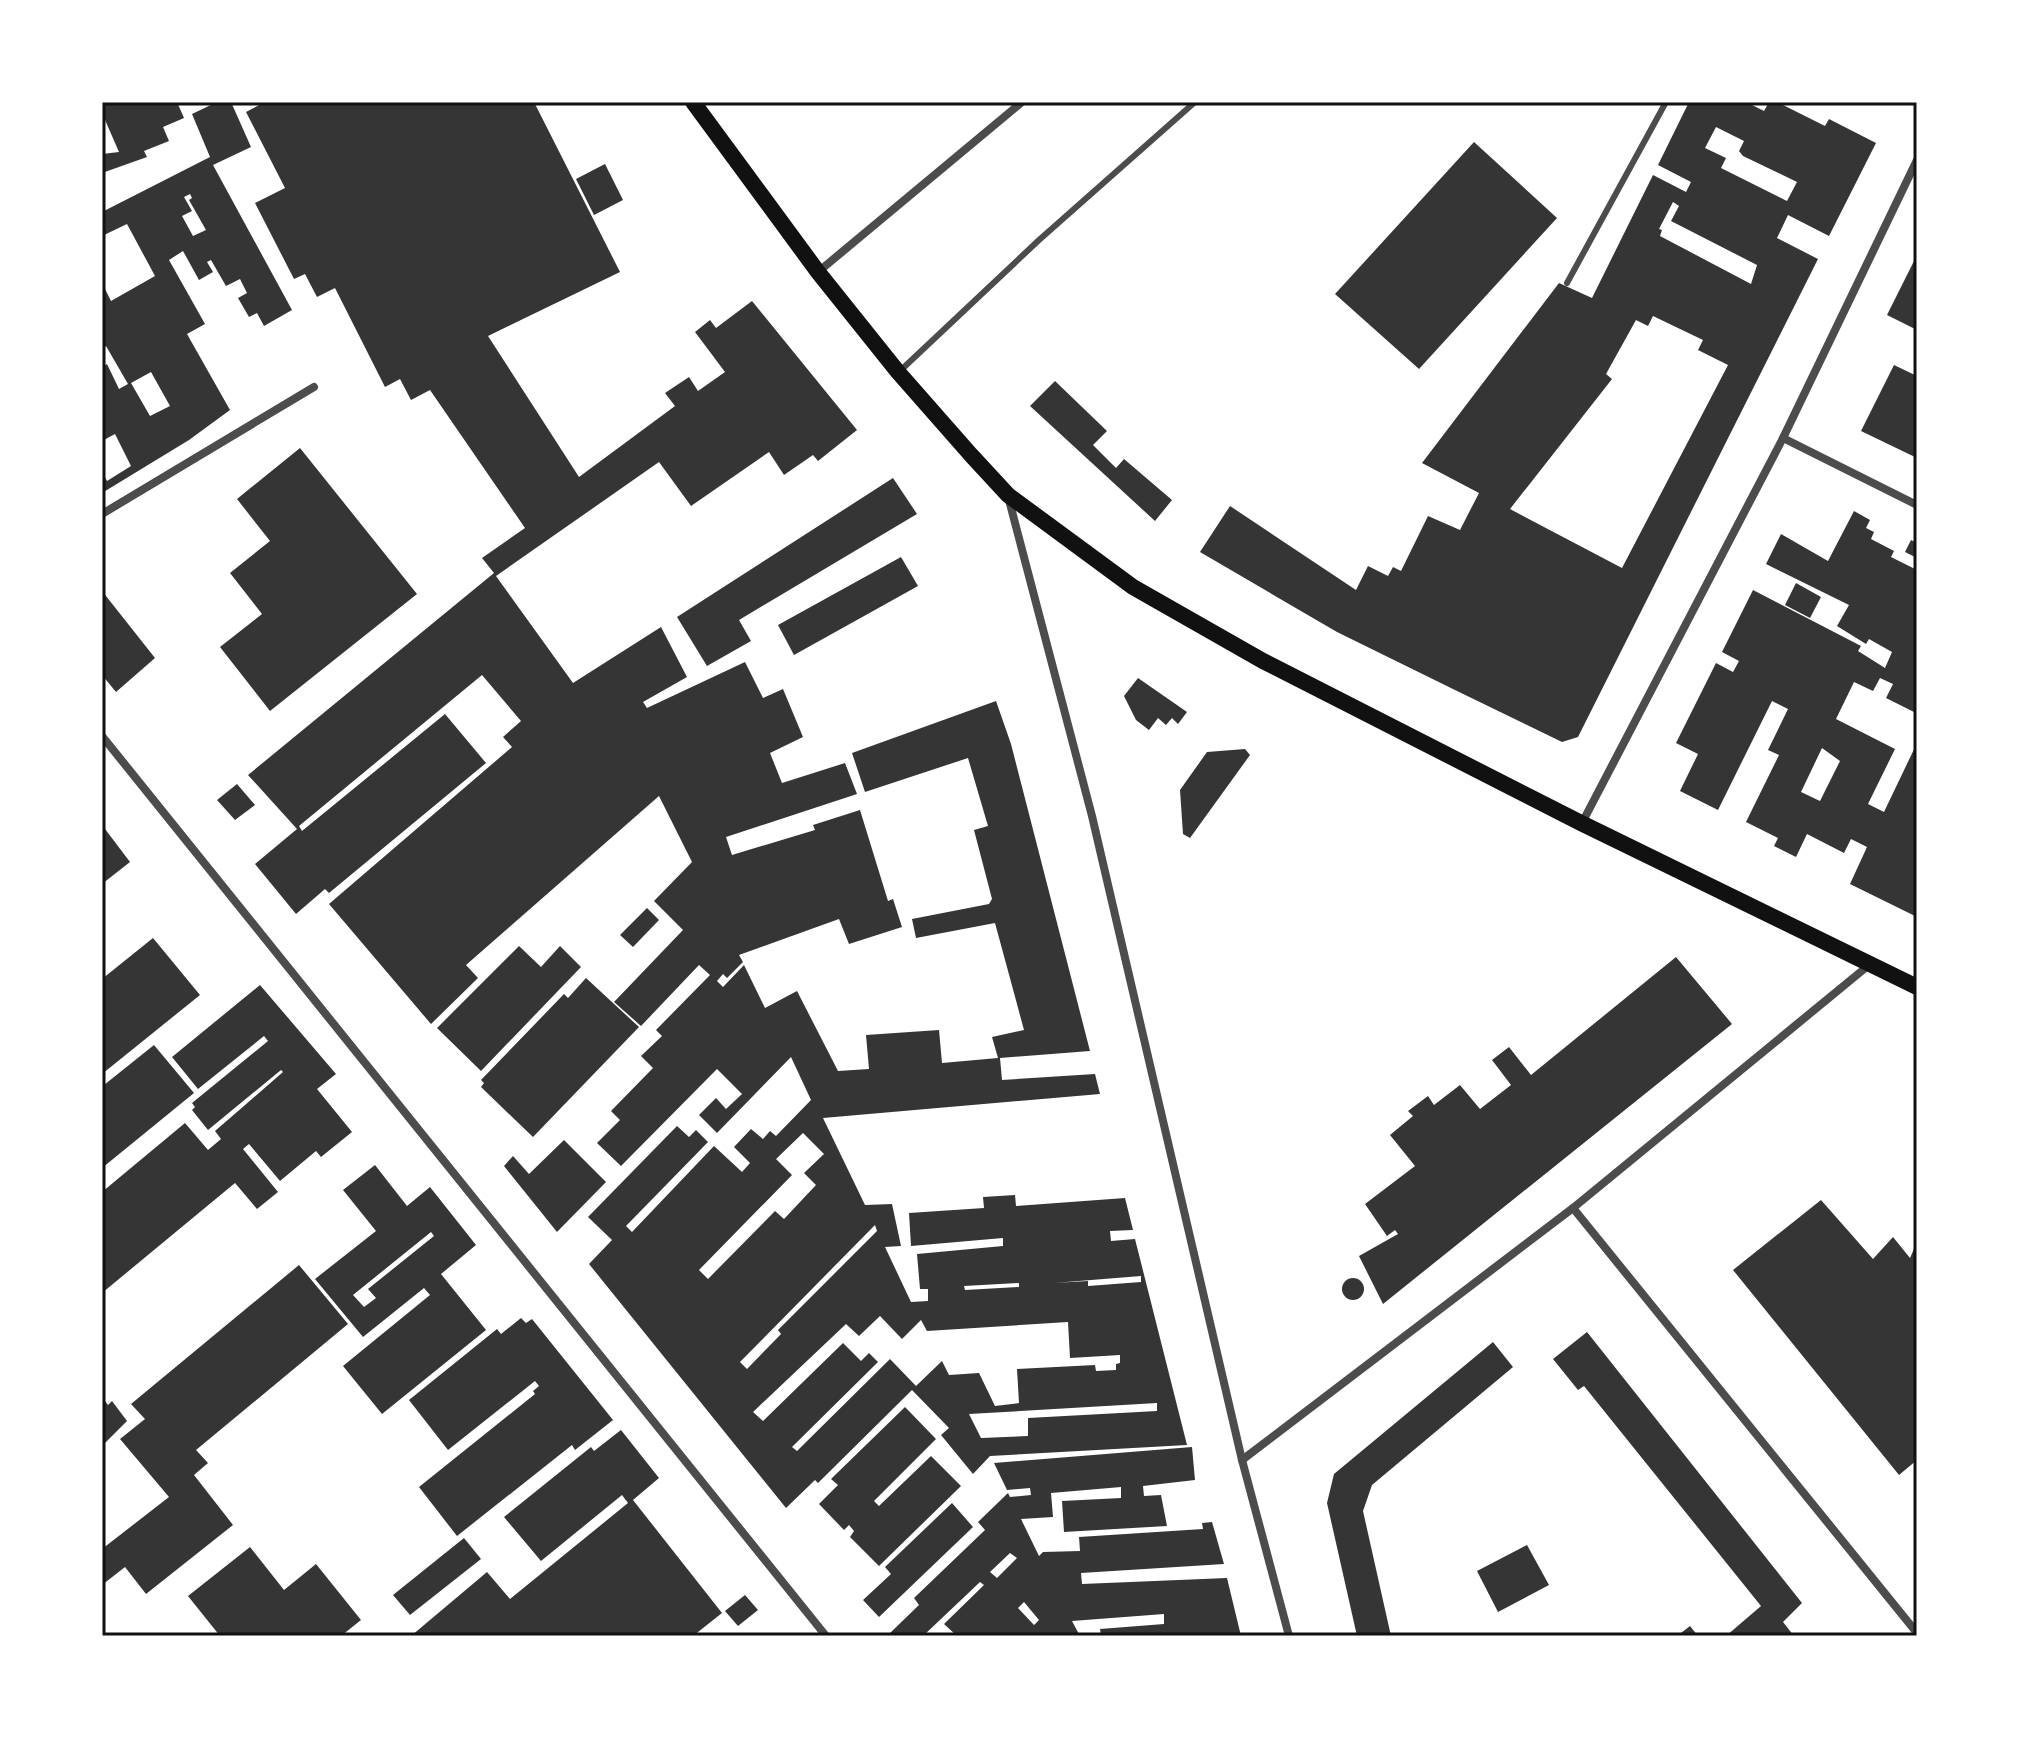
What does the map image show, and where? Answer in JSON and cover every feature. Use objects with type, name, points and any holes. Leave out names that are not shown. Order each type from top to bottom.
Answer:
[{"type":"main road","points":[[693,102],[818,272],[898,372],[1008,495],[1146,594],[1263,661],[1581,823],[1917,987]]},
{"type":"street","points":[[818,272],[1022,102]]},
{"type":"street","points":[[1581,823],[1783,438],[1917,160]]},
{"type":"street","points":[[102,514],[314,387]]},
{"type":"street","points":[[1783,438],[1917,505]]},
{"type":"street","points":[[1008,495],[1092,816],[1242,1460],[1289,1636]]},
{"type":"street","points":[[102,736],[826,1636]]},
{"type":"street","points":[[1242,1460],[1573,1208],[1871,963]]},
{"type":"street","points":[[1573,1208],[1917,1633]]},
{"type":"lane","points":[[898,372],[1039,240],[1195,102]]},
{"type":"lane","points":[[1567,283],[1666,102]]},
{"type":"building","points":[[102,102],[177,102],[184,118],[163,127],[169,141],[144,151],[147,157],[102,173],[102,154],[119,152],[102,113]]},
{"type":"building","points":[[217,102],[231,102],[251,147],[213,165],[292,310],[264,326],[257,313],[249,317],[238,298],[247,293],[240,279],[226,286],[211,260],[207,262],[213,272],[199,280],[183,251],[169,260],[205,324],[187,334],[230,410],[189,440],[102,493],[102,472],[107,481],[131,466],[115,434],[102,441],[102,367],[107,364],[119,389],[128,384],[106,346],[102,349],[102,283],[111,301],[155,276],[127,224],[102,236],[102,212],[210,157],[192,114]],"holes":[[[190,194],[192,198],[189,200],[206,230],[193,236],[182,216],[192,211],[184,197]],[[151,372],[170,406],[150,416],[131,383]]]},
{"type":"building","points":[[265,102],[534,102],[620,272],[488,336],[579,477],[675,406],[665,393],[689,377],[698,391],[725,372],[695,332],[710,320],[716,328],[752,301],[857,430],[818,461],[813,455],[784,475],[769,452],[691,506],[659,462],[496,576],[573,683],[661,627],[687,677],[643,702],[647,708],[745,662],[763,698],[783,689],[803,737],[770,753],[782,783],[845,763],[857,794],[726,837],[732,855],[815,830],[813,825],[860,810],[888,901],[893,899],[902,927],[849,944],[839,919],[739,955],[743,962],[727,978],[723,974],[717,981],[723,987],[744,965],[765,1008],[797,991],[838,1071],[869,1069],[866,1035],[939,1030],[942,1063],[998,1058],[992,1037],[1024,1030],[995,923],[916,938],[912,919],[989,904],[992,899],[974,830],[988,826],[968,758],[865,792],[852,753],[996,701],[1011,744],[1090,1051],[1000,1058],[1002,1080],[1095,1074],[1100,1094],[823,1118],[865,1205],[892,1204],[901,1246],[885,1247],[911,1302],[928,1301],[928,1289],[920,1289],[917,1254],[1003,1246],[1003,1238],[911,1246],[909,1213],[984,1208],[983,1197],[1015,1195],[1016,1206],[1125,1198],[1133,1230],[1110,1231],[1111,1241],[1135,1239],[1187,1445],[990,1456],[973,1474],[941,1435],[949,1428],[912,1390],[818,1483],[815,1480],[786,1508],[589,1264],[612,1240],[588,1217],[677,1126],[689,1137],[696,1130],[708,1142],[626,1226],[632,1232],[714,1146],[742,1172],[750,1163],[734,1147],[751,1129],[763,1139],[770,1131],[776,1136],[811,1100],[791,1057],[717,1133],[699,1115],[716,1098],[726,1109],[742,1094],[717,1069],[621,1166],[597,1143],[620,1120],[611,1111],[653,1068],[641,1056],[662,1036],[656,1030],[710,975],[699,965],[641,1026],[614,1002],[683,930],[654,901],[692,862],[659,796],[466,965],[478,978],[431,1024],[329,904],[512,747],[503,737],[521,721],[482,675],[299,826],[302,831],[445,714],[486,763],[329,893],[325,889],[296,914],[255,864],[297,829],[248,775],[494,573],[482,558],[525,528],[430,390],[411,400],[400,379],[385,387],[335,288],[317,297],[305,274],[294,279],[255,203],[285,188],[246,112]],"holes":[[[803,1133],[824,1154],[804,1173],[816,1185],[784,1219],[775,1211],[708,1279],[699,1270],[792,1175],[776,1159]],[[875,1225],[877,1231],[778,1330],[781,1334],[747,1369],[740,1362]],[[1141,1276],[1141,1282],[1088,1286],[1088,1281],[1054,1283]],[[1019,1283],[1019,1287],[965,1290],[964,1286]],[[880,1316],[902,1339],[921,1320],[927,1331],[1068,1322],[1070,1358],[1120,1355],[1120,1363],[1116,1364],[1116,1370],[1096,1371],[1095,1365],[1017,1369],[1019,1403],[995,1406],[979,1373],[949,1375],[942,1361],[916,1386],[890,1359],[797,1451],[792,1447],[878,1362],[869,1353],[861,1361],[843,1343],[763,1421],[753,1412],[846,1324],[859,1336]],[[1157,1403],[1157,1411],[1028,1418],[1028,1436],[981,1438],[969,1414]]]},
{"type":"building","points":[[1689,102],[1746,102],[1764,111],[1769,102],[1777,102],[1825,126],[1829,119],[1876,143],[1829,236],[1788,215],[1777,238],[1818,259],[1578,737],[1562,742],[1455,690],[1337,632],[1200,552],[1230,506],[1356,590],[1368,566],[1388,576],[1393,567],[1401,571],[1428,516],[1460,530],[1479,493],[1422,463],[1559,283],[1592,298],[1653,175],[1686,192],[1691,182],[1658,165]],"holes":[[[1716,127],[1744,141],[1739,151],[1743,156],[1797,182],[1787,201],[1721,168],[1726,158],[1705,148]],[[1673,202],[1679,206],[1671,221],[1757,265],[1751,284],[1660,236],[1662,230],[1659,229]],[[1653,316],[1703,340],[1698,350],[1728,365],[1622,568],[1510,509],[1612,379],[1606,374],[1636,320],[1648,326]]]},
{"type":"building","points":[[1474,142],[1557,218],[1419,369],[1335,294]]},
{"type":"building","points":[[605,164],[623,200],[594,215],[576,179]]},
{"type":"building","points":[[1917,255],[1917,330],[1887,315]]},
{"type":"building","points":[[1894,365],[1917,376],[1917,458],[1861,431]]},
{"type":"building","points":[[1055,381],[1107,431],[1093,445],[1116,468],[1124,459],[1172,500],[1155,521],[1030,406]]},
{"type":"building","points":[[300,448],[417,594],[270,711],[220,647],[262,614],[230,573],[270,541],[237,499]]},
{"type":"building","points":[[893,478],[917,514],[739,620],[751,641],[707,666],[677,617]]},
{"type":"building","points":[[1854,511],[1870,520],[1866,528],[1874,532],[1871,539],[1894,551],[1891,557],[1917,570],[1917,704],[1914,712],[1886,698],[1893,684],[1880,678],[1873,691],[1854,682],[1836,719],[1895,749],[1868,804],[1884,812],[1917,743],[1917,917],[1850,884],[1867,847],[1851,839],[1844,853],[1807,834],[1796,857],[1774,846],[1778,838],[1746,822],[1779,755],[1768,750],[1788,709],[1772,701],[1718,810],[1680,791],[1698,754],[1676,743],[1716,663],[1733,672],[1739,661],[1722,652],[1753,590],[1861,646],[1858,651],[1885,668],[1892,652],[1869,639],[1866,644],[1837,626],[1849,605],[1766,564],[1781,534],[1828,561]],"holes":[[[1822,748],[1840,761],[1820,801],[1801,792]]]},
{"type":"building","points":[[1911,540],[1917,543],[1917,558],[1905,552]]},
{"type":"building","points":[[901,557],[918,586],[794,655],[778,625]]},
{"type":"building","points":[[1796,583],[1821,597],[1810,618],[1785,605]]},
{"type":"building","points":[[102,591],[155,658],[116,692],[102,675]]},
{"type":"building","points":[[1138,678],[1187,712],[1178,724],[1172,718],[1166,725],[1158,718],[1149,730],[1136,720],[1124,696]]},
{"type":"building","points":[[1245,749],[1250,755],[1190,838],[1183,834],[1180,790],[1207,752]]},
{"type":"building","points":[[237,784],[255,805],[235,820],[217,800]]},
{"type":"building","points":[[102,825],[130,862],[102,884]]},
{"type":"building","points":[[647,908],[659,920],[633,947],[620,935]]},
{"type":"building","points":[[153,938],[200,995],[102,1074],[102,979]]},
{"type":"building","points":[[519,946],[541,967],[560,946],[581,967],[481,1071],[437,1028]]},
{"type":"building","points":[[1676,957],[1732,1024],[1383,1304],[1359,1256],[1398,1234],[1395,1230],[1387,1236],[1365,1204],[1415,1166],[1390,1135],[1413,1116],[1408,1111],[1428,1096],[1434,1105],[1460,1085],[1480,1109],[1511,1085],[1492,1060],[1509,1047],[1531,1075]]},
{"type":"building","points":[[586,978],[639,1027],[533,1137],[481,1087],[484,1083],[481,1080],[564,994],[568,998]]},
{"type":"building","points":[[260,985],[336,1074],[317,1089],[352,1132],[321,1157],[316,1151],[280,1181],[249,1144],[243,1149],[278,1192],[257,1209],[235,1183],[102,1293],[102,1192],[185,1123],[208,1150],[221,1139],[215,1131],[283,1072],[281,1070],[208,1130],[192,1110],[195,1107],[192,1103],[268,1041],[264,1036],[198,1089],[172,1057]]},
{"type":"building","points":[[154,1045],[194,1093],[102,1168],[102,1083],[104,1085]]},
{"type":"building","points":[[564,1140],[606,1182],[557,1232],[504,1166],[513,1156],[529,1174]]},
{"type":"building","points":[[375,1165],[407,1206],[430,1187],[476,1245],[441,1274],[486,1330],[382,1414],[343,1366],[430,1295],[424,1288],[363,1337],[315,1279],[376,1231],[343,1190]],"holes":[[[431,1232],[434,1236],[368,1289],[376,1298],[364,1307],[353,1295]]]},
{"type":"building","points":[[1821,1200],[1873,1259],[1893,1237],[1910,1258],[1917,1242],[1917,1460],[1899,1475],[1733,1270]]},
{"type":"building","points":[[299,1265],[348,1324],[196,1450],[208,1463],[194,1475],[233,1525],[146,1594],[125,1567],[102,1585],[102,1549],[169,1497],[120,1439],[145,1419],[131,1404]]},
{"type":"building","points":[[1353,1278],[1364,1289],[1353,1300],[1342,1289]]},
{"type":"building","points":[[521,1318],[526,1323],[532,1319],[613,1420],[575,1450],[572,1445],[457,1536],[419,1487],[535,1394],[533,1391],[539,1386],[535,1381],[448,1450],[409,1400],[497,1329],[501,1334]]},
{"type":"building","points":[[1587,1332],[1802,1603],[1783,1622],[1794,1636],[1726,1636],[1761,1606],[1584,1386],[1578,1390],[1553,1359]]},
{"type":"building","points":[[1493,1342],[1513,1367],[1372,1485],[1363,1511],[1391,1636],[1357,1636],[1327,1503],[1334,1474]]},
{"type":"building","points":[[102,1397],[108,1405],[112,1401],[127,1421],[102,1446]]},
{"type":"building","points":[[905,1407],[936,1439],[874,1501],[879,1506],[931,1456],[961,1486],[879,1566],[850,1537],[854,1531],[849,1525],[844,1530],[819,1504],[838,1485],[831,1479]]},
{"type":"building","points":[[621,1430],[659,1478],[633,1500],[722,1613],[693,1636],[411,1636],[487,1572],[510,1599],[628,1503],[622,1495],[541,1561],[504,1517],[591,1447],[594,1451]]},
{"type":"building","points":[[1192,1447],[1195,1480],[1143,1486],[1144,1496],[1161,1495],[1167,1526],[1064,1532],[1062,1501],[1121,1498],[1121,1487],[1051,1493],[1053,1517],[1021,1519],[1039,1556],[1043,1552],[1080,1551],[1079,1537],[1203,1529],[1202,1523],[1212,1522],[1224,1564],[1081,1573],[1082,1584],[1227,1578],[1241,1636],[1101,1636],[1100,1629],[1164,1624],[1164,1614],[1072,1621],[1080,1636],[993,1636],[991,1633],[957,1636],[944,1624],[984,1585],[980,1582],[923,1636],[889,1634],[919,1605],[914,1598],[985,1530],[978,1522],[1008,1493],[1010,1497],[1031,1495],[1030,1488],[1007,1490],[994,1463]],"holes":[[[1010,1553],[1017,1558],[997,1578],[990,1572]],[[1024,1602],[1039,1620],[1034,1625],[1018,1608]]]},
{"type":"building","points":[[952,1503],[973,1527],[879,1617],[863,1600],[891,1574],[885,1567]]},
{"type":"building","points":[[464,1538],[481,1559],[410,1615],[393,1595]]},
{"type":"building","points":[[1527,1545],[1549,1585],[1498,1612],[1477,1571]]},
{"type":"building","points":[[250,1547],[284,1590],[316,1564],[361,1620],[341,1636],[220,1636],[188,1596]]},
{"type":"building","points":[[745,1595],[758,1610],[738,1626],[725,1611]]},
{"type":"building","points":[[1690,1626],[1698,1636],[1677,1636]]}]
